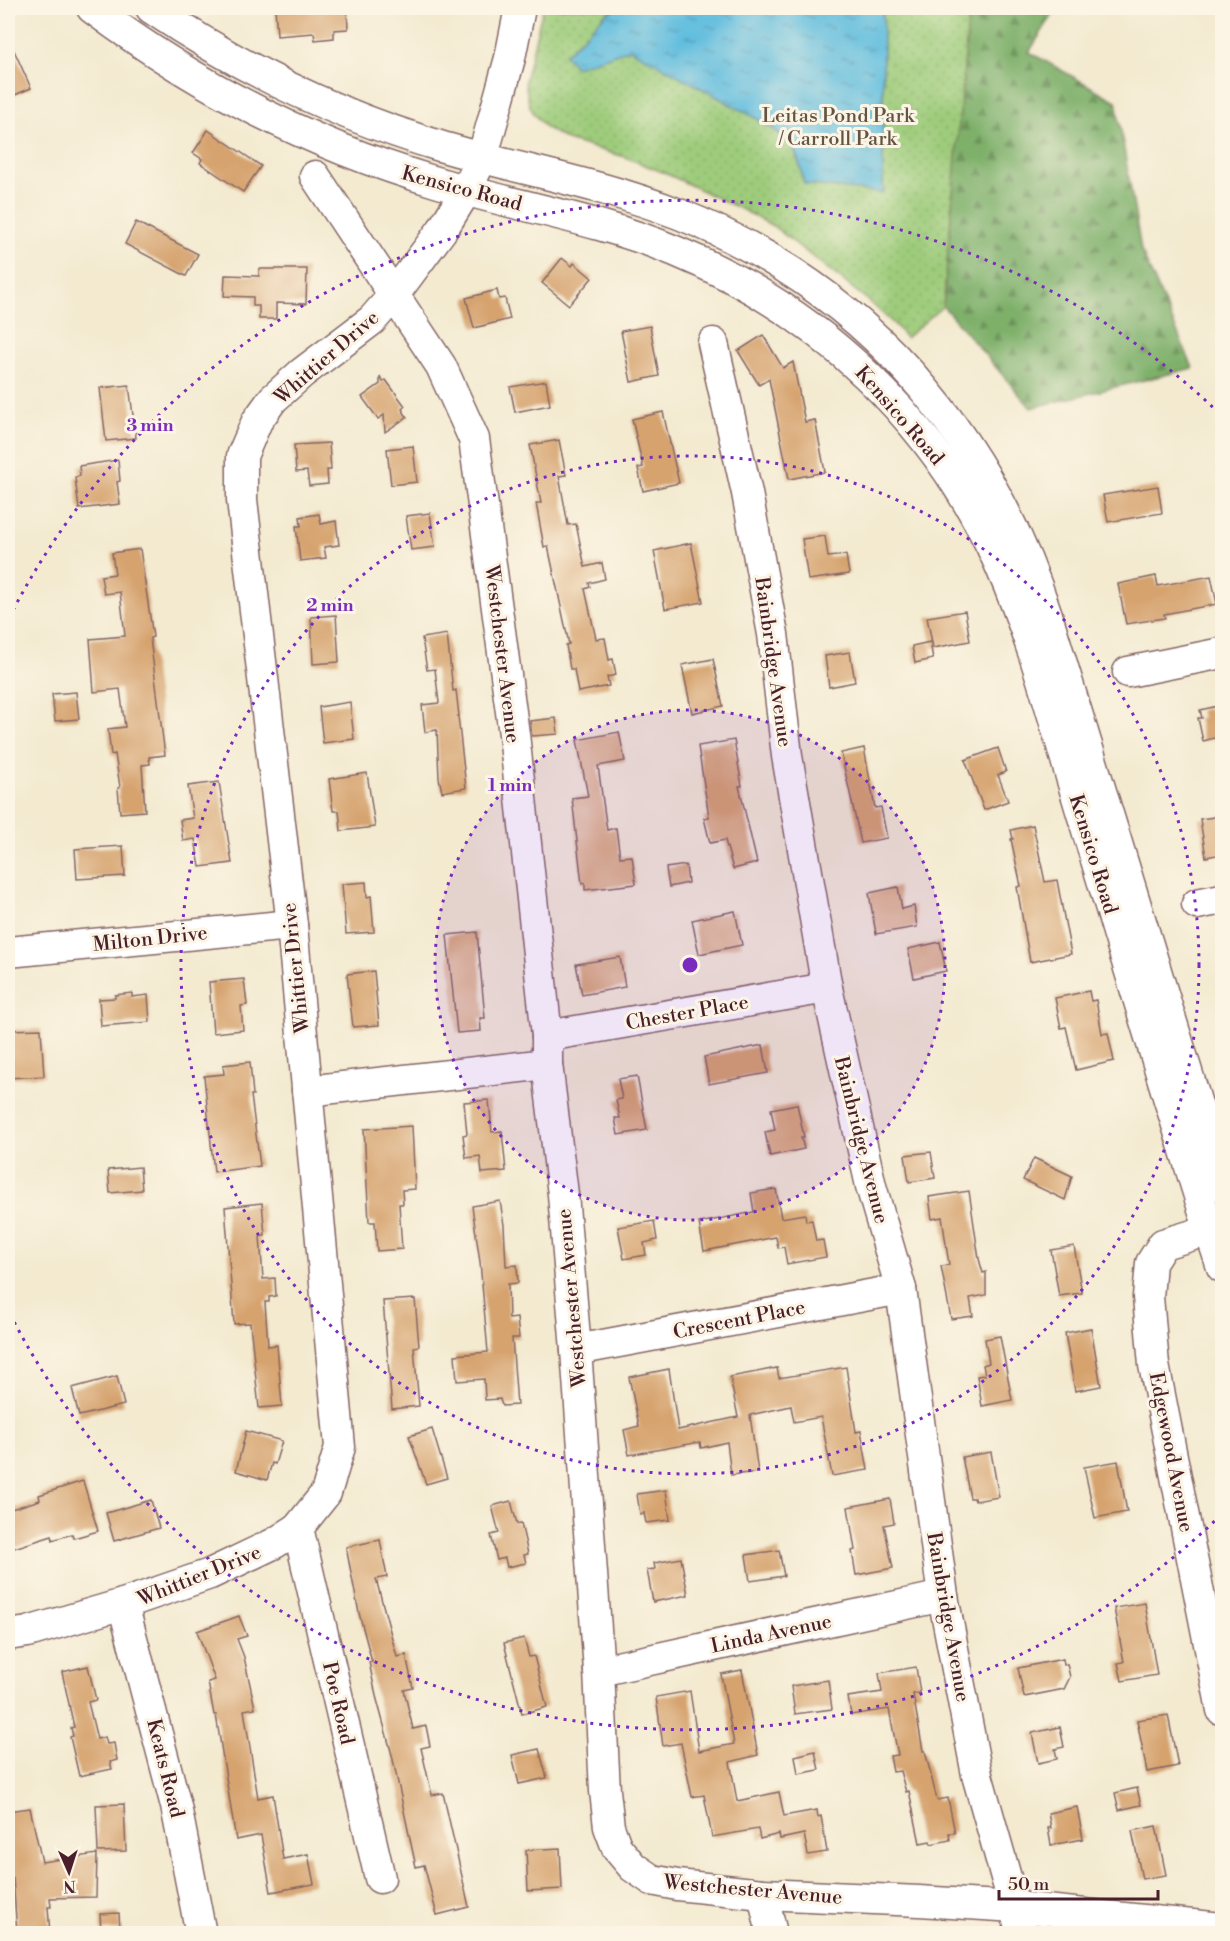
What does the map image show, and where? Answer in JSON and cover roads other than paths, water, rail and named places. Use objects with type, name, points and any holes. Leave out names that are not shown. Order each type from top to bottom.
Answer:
[{"type":"street","name":"Kensico Road","points":[[92,8],[171,63],[221,92],[277,121],[373,162],[640,200],[702,224],[745,244],[787,268],[848,313],[901,363],[948,418],[976,459],[1001,501],[1039,591],[1222,1186]]},
{"type":"street","name":"Kensico Road","points":[[151,8],[239,62],[302,94],[394,132],[474,175],[580,219],[674,250],[740,281],[781,306],[840,351],[892,400],[940,459],[966,498],[989,541],[1023,624],[1222,1267]]},
{"type":"street","name":"Whittier Drive","points":[[8,1635],[28,1632],[123,1605],[210,1574],[275,1544],[298,1528],[326,1493],[340,1447],[292,925],[242,500],[242,456],[257,421],[273,399],[302,373],[372,320],[393,296],[442,230],[474,175],[510,58],[520,8]]},
{"type":"street","name":"Westchester Avenue","points":[[315,177],[441,366],[474,439],[514,734],[563,1194],[576,1350],[605,1791],[609,1827],[617,1848],[633,1867],[652,1880],[677,1885],[763,1894],[919,1901],[1019,1920],[1222,1928]]},
{"type":"street","name":"Bainbridge Avenue","points":[[713,344],[747,494],[774,634],[787,756],[826,988],[871,1186],[901,1289],[943,1596],[977,1775],[1019,1920]]},
{"type":"street","points":[[1128,672],[1222,653]]},
{"type":"street","name":"Milton Drive","points":[[8,952],[292,925]]},
{"type":"street","name":"Chester Place","points":[[307,1091],[547,1050],[826,988]]},
{"type":"street","name":"Edgewood Avenue","points":[[1210,1230],[1163,1244],[1151,1263],[1148,1297],[1154,1365],[1222,1710]]},
{"type":"street","name":"Crescent Place","points":[[576,1350],[901,1289]]},
{"type":"street","name":"Poe Road","points":[[298,1528],[380,1878]]},
{"type":"street","name":"Linda Avenue","points":[[598,1671],[943,1596]]},
{"type":"street","name":"Keats Road","points":[[123,1605],[176,1806],[201,1934]]},
{"type":"street","points":[[763,1894],[772,1934]]},
{"type":"water","points":[[618,8],[883,8],[883,193],[804,184],[796,154],[792,146],[780,134],[761,121],[630,49],[576,67],[565,55],[607,13]]},
{"type":"park label","name":"Leitas Pond Park / Carroll Park","points":[[838,126]]}]
